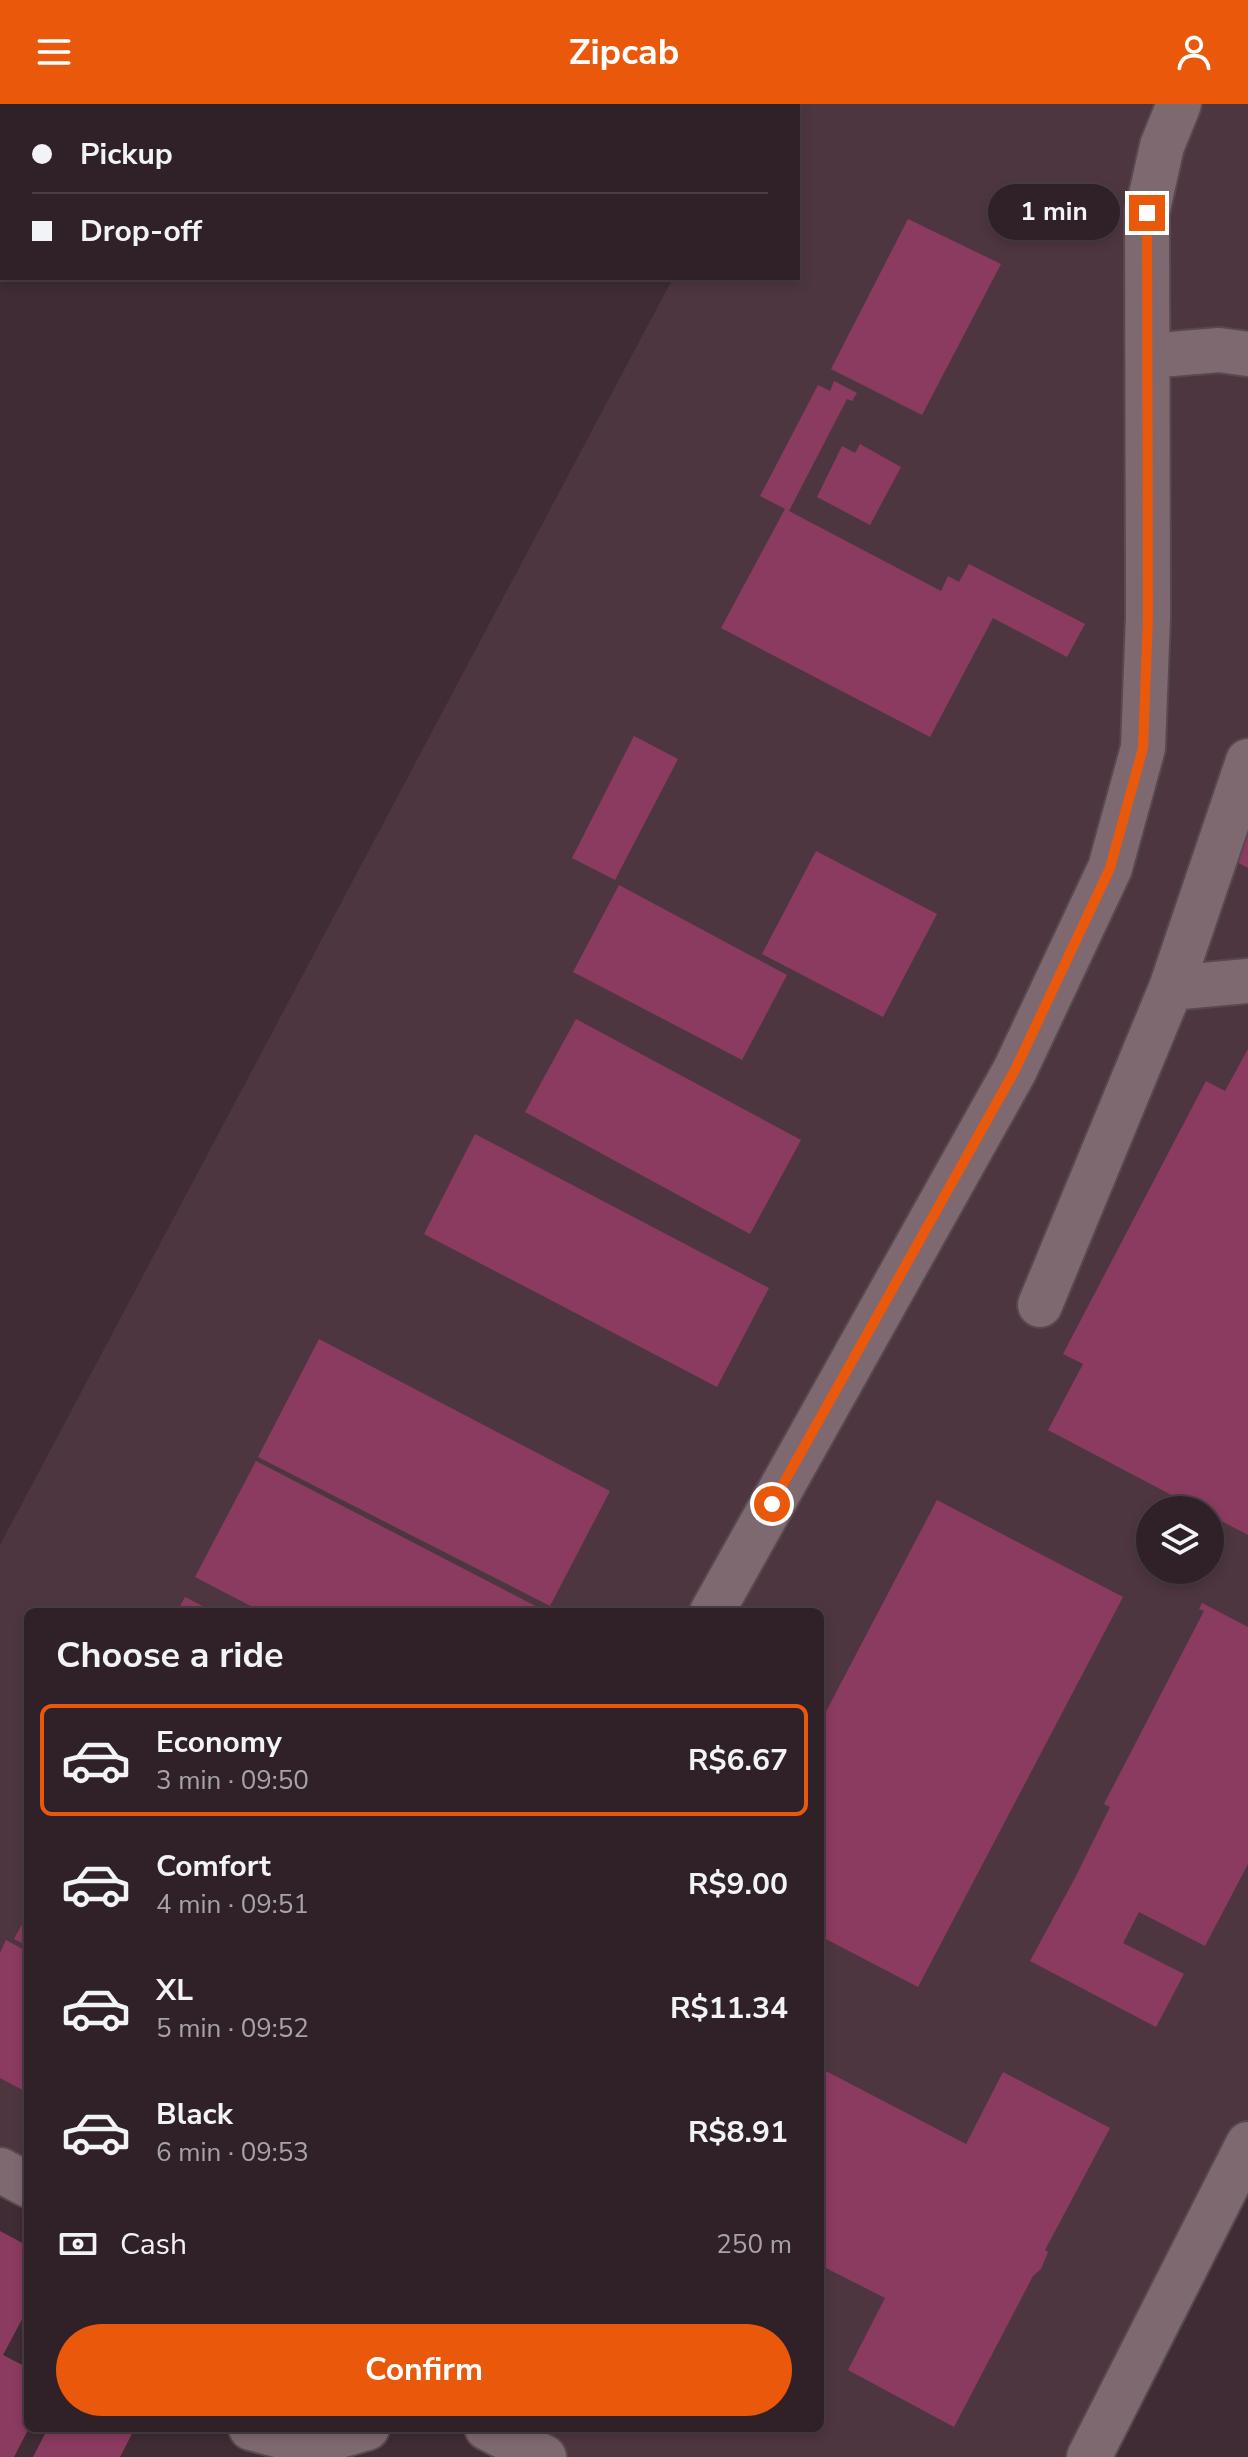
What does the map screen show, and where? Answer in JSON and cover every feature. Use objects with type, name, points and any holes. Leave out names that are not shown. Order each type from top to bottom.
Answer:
[{"type":"street","points":[[714,1608],[1015,1070],[1110,868],[1143,748],[1148,617],[1147,213],[1162,146],[1179,104]]},
{"type":"street","points":[[1148,356],[1219,350],[1248,354]]},
{"type":"street","points":[[1040,1305],[1171,988],[1248,761]]},
{"type":"street","points":[[1171,988],[1248,981]]},
{"type":"street","points":[[1089,2457],[1248,2144]]},
{"type":"street","points":[[0,2170],[24,2183]]},
{"type":"street","points":[[250,2439],[311,2444],[353,2432]]},
{"type":"street","points":[[495,2432],[544,2457]]},
{"type":"shaded area","points":[[800,104],[1248,104],[1248,2160],[1092,2457],[555,2457],[507,2432],[824,2432],[824,1608],[24,1608],[24,2181],[0,2168],[0,1545],[672,280],[800,280]]},
{"type":"building","points":[[908,219],[1001,264],[922,415],[831,369]]},
{"type":"building","points":[[834,381],[857,393],[852,401],[847,399],[789,511],[941,591],[948,576],[959,582],[969,564],[1085,624],[1067,657],[993,618],[930,737],[721,628],[785,509],[760,496],[818,385],[830,391]]},
{"type":"building","points":[[860,444],[901,467],[870,525],[817,497],[842,446],[855,453]]},
{"type":"building","points":[[634,736],[678,759],[615,880],[572,858]]},
{"type":"building","points":[[1248,813],[1248,868],[1226,856]]},
{"type":"building","points":[[816,851],[937,914],[883,1017],[762,954]]},
{"type":"building","points":[[619,885],[787,975],[742,1060],[573,972]]},
{"type":"building","points":[[576,1019],[801,1140],[750,1234],[525,1112]]},
{"type":"building","points":[[1248,1049],[1248,1535],[1224,1522],[1224,1496],[1173,1496],[1048,1430],[1083,1364],[1063,1354],[1206,1081],[1225,1091]]},
{"type":"building","points":[[475,1134],[769,1288],[717,1387],[424,1234]]},
{"type":"building","points":[[319,1339],[610,1491],[550,1606],[258,1457]]},
{"type":"building","points":[[256,1461],[539,1608],[254,1608],[195,1577]]},
{"type":"building","points":[[937,1500],[1123,1597],[918,1987],[824,1938],[824,1715]]},
{"type":"building","points":[[185,1597],[206,1608],[179,1608]]},
{"type":"building","points":[[1202,1603],[1248,1627],[1248,1864],[1205,1946],[1139,1912],[1123,1943],[1184,1974],[1156,2027],[1030,1961],[1110,1807],[1104,1804],[1204,1611],[1199,1609]]},
{"type":"building","points":[[24,1920],[24,1944],[14,1939]]},
{"type":"building","points":[[6,1940],[24,1950],[24,2091],[0,2078],[0,1953]]},
{"type":"building","points":[[824,2070],[966,2144],[1003,2072],[1110,2128],[1045,2250],[1048,2252],[1041,2269],[1033,2276],[954,2427],[848,2370],[885,2298],[824,2267]]},
{"type":"building","points":[[0,2231],[24,2244],[24,2316],[3,2355],[24,2366],[24,2432],[27,2432],[14,2457],[0,2457]]},
{"type":"building","points":[[46,2432],[133,2432],[120,2457],[33,2457]]},
{"type":"route","points":[[772,1504],[1015,1070],[1110,868],[1143,748],[1148,617],[1147,213]]}]
